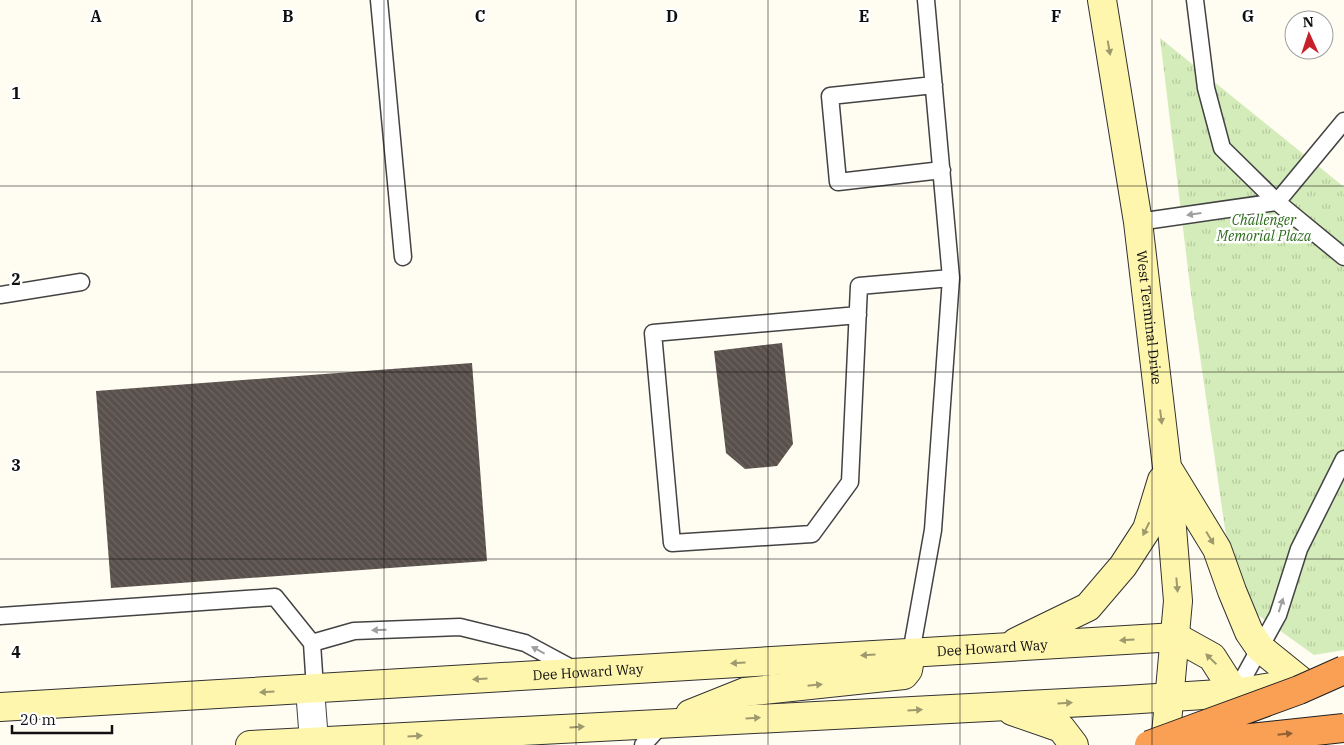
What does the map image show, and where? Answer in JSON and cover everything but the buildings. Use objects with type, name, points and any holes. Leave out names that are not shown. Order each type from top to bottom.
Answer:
[{"type":"highway","points":[[1149,745],[1299,690],[1344,670]]},
{"type":"highway","points":[[1184,745],[1344,728]]},
{"type":"main road","name":"West Terminal Drive","points":[[1102,0],[1138,222],[1167,467],[1178,601],[1165,745]]},
{"type":"main road","points":[[1004,647],[1088,606],[1123,566],[1147,530],[1167,467]]},
{"type":"main road","points":[[1167,467],[1217,549],[1249,632],[1260,648],[1302,682]]},
{"type":"main road","points":[[1176,637],[1212,657],[1235,693],[1228,745]]},
{"type":"main road","name":"Dee Howard Way","points":[[0,707],[1176,637]]},
{"type":"main road","points":[[665,722],[745,692],[904,675],[908,670],[911,653]]},
{"type":"main road","points":[[250,745],[363,742],[665,722],[1235,693],[1344,675]]},
{"type":"main road","points":[[999,706],[1061,728],[1074,745]]},
{"type":"street","points":[[313,689],[314,742]]},
{"type":"lane","points":[[379,0],[403,257]]},
{"type":"lane","points":[[911,653],[932,530],[951,278],[926,0]]},
{"type":"lane","points":[[1195,0],[1206,88],[1222,148],[1277,202],[1344,258]]},
{"type":"lane","points":[[934,85],[830,96],[838,182],[942,170]]},
{"type":"lane","points":[[1138,222],[1277,202],[1344,121]]},
{"type":"lane","points":[[858,315],[653,333],[672,543],[812,534],[850,482],[858,315],[859,286],[951,278]]},
{"type":"lane","points":[[0,295],[81,282]]},
{"type":"lane","points":[[1235,693],[1278,615],[1299,548],[1344,459]]},
{"type":"lane","points":[[0,616],[275,597],[312,643],[313,689]]},
{"type":"lane","points":[[312,643],[354,631],[460,627],[525,643],[581,673]]},
{"type":"lane","points":[[643,745],[665,722]]},
{"type":"green space","name":"Challenger Memorial Plaza","points":[[1160,38],[1344,187],[1344,650],[1314,655],[1244,605],[1225,529],[1191,294]]}]
